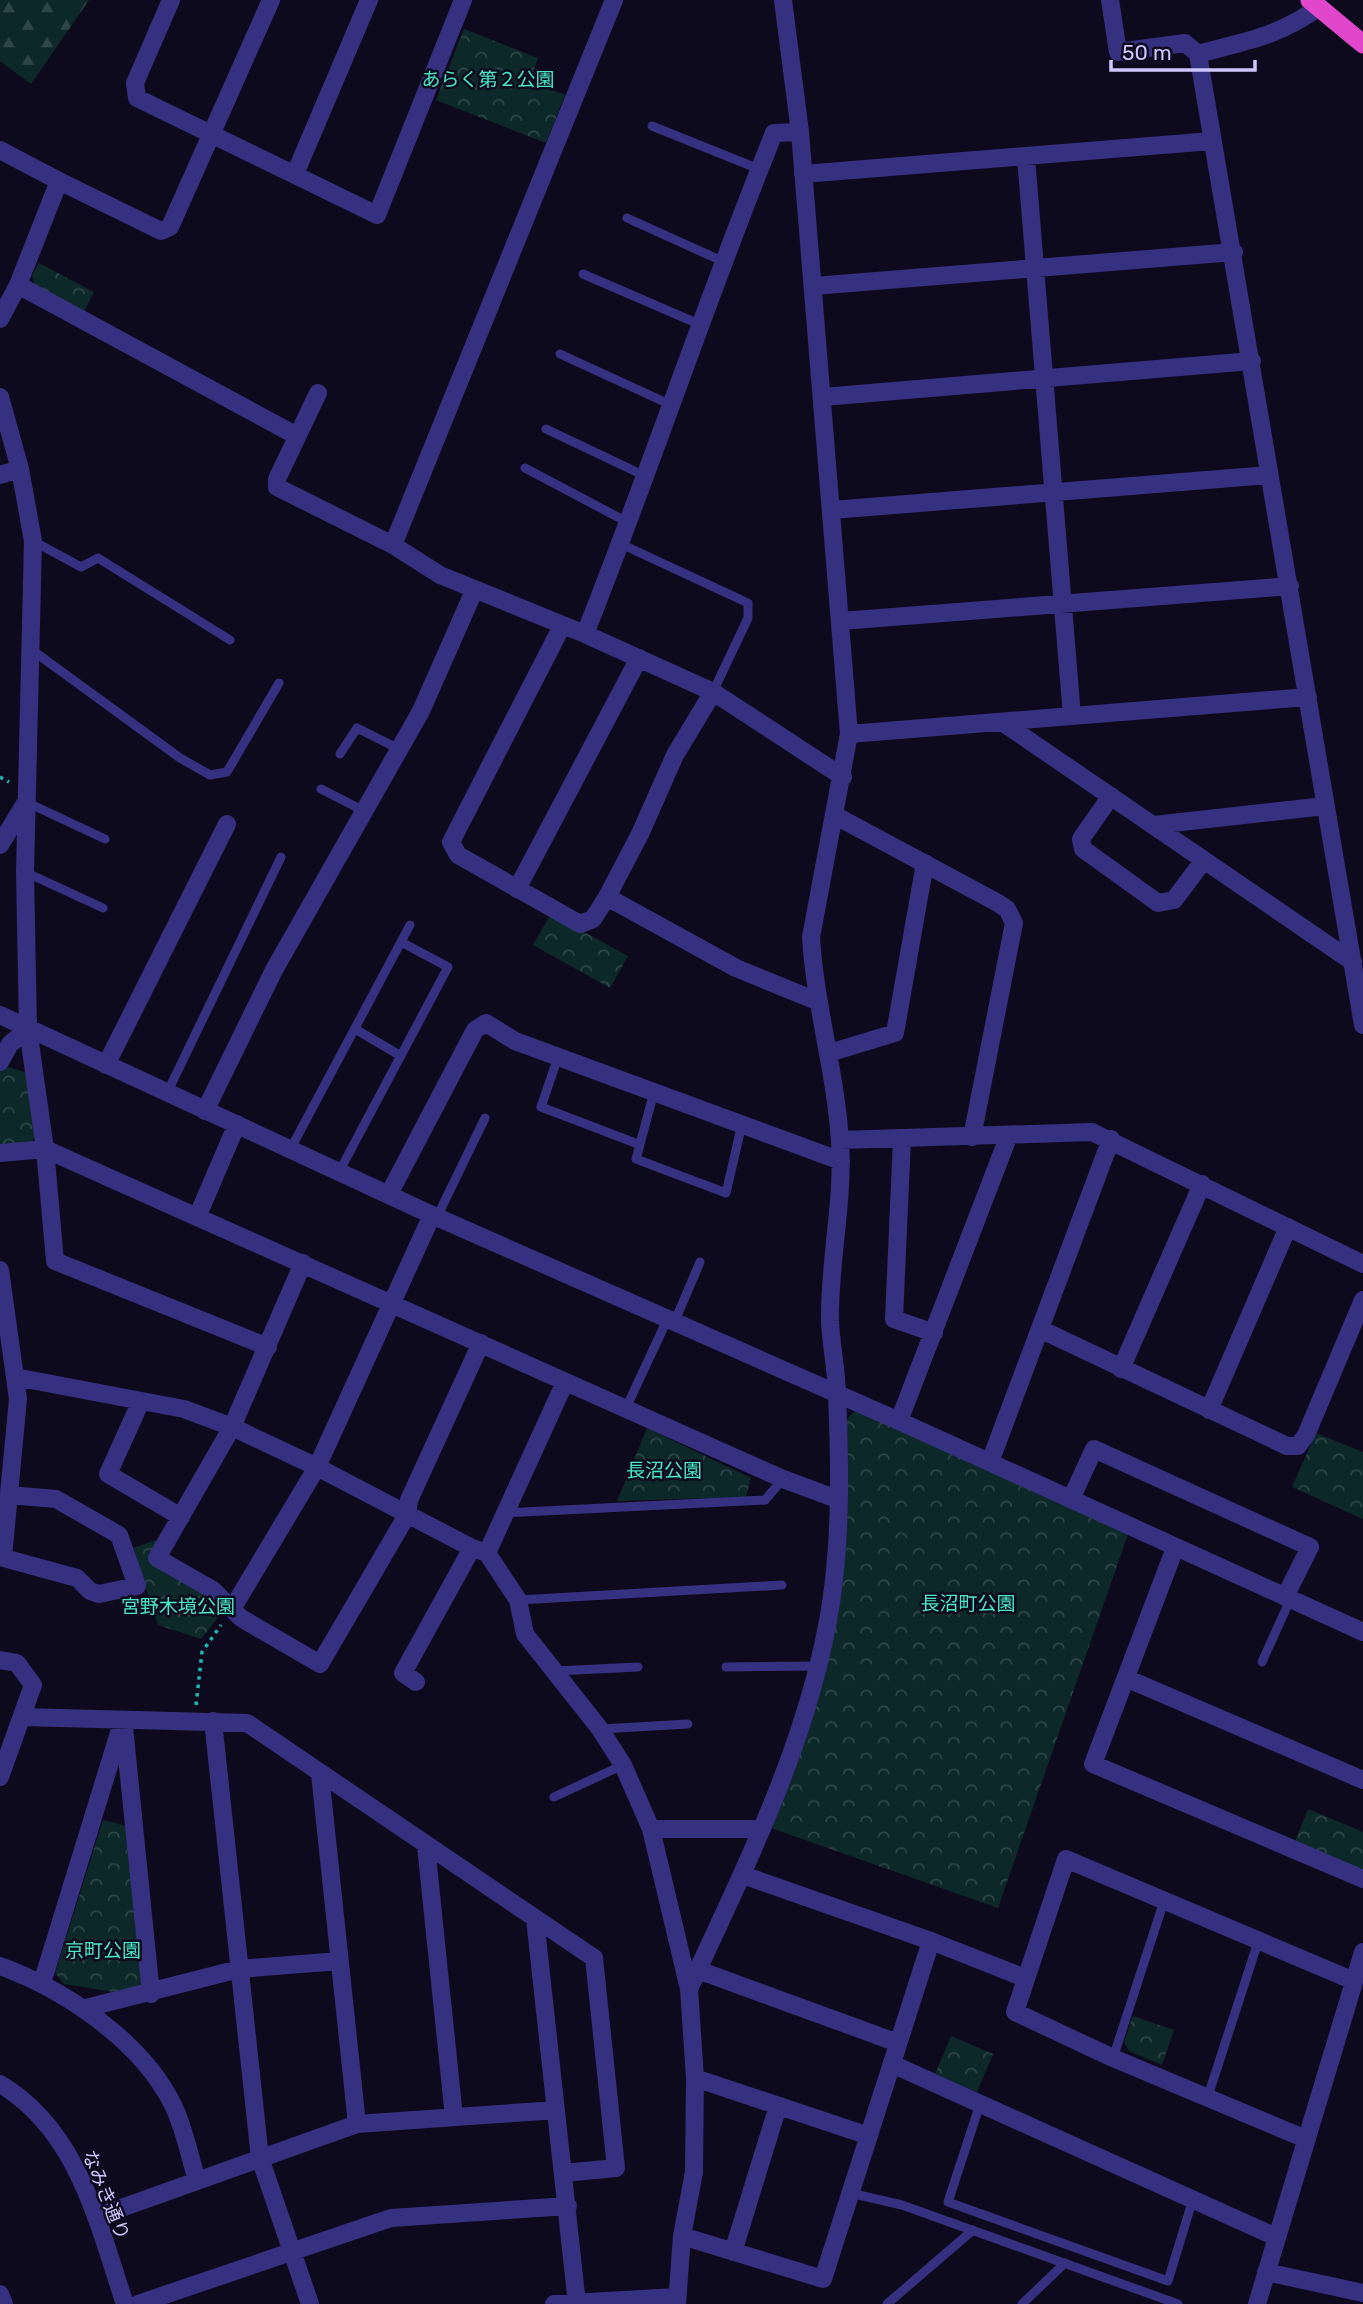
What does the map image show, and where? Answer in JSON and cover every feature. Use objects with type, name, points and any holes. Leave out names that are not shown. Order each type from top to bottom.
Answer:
[{"type":"highway","points":[[1315,4],[1363,44]]},
{"type":"street","points":[[171,0],[134,91],[144,102],[214,133],[377,215],[463,0]]},
{"type":"street","points":[[0,150],[161,231],[170,227],[271,0]]},
{"type":"street","points":[[295,174],[369,0]]},
{"type":"street","points":[[689,1989],[743,1875],[791,1757],[819,1666],[831,1601],[838,1499],[838,1395],[830,1321],[841,1161],[840,1140],[829,1053],[813,971],[811,937],[836,816],[849,734],[814,286],[800,132],[783,0]]},
{"type":"street","points":[[1110,0],[1118,52],[1185,43],[1198,54],[1234,252],[1269,475],[1363,1025]]},
{"type":"street","points":[[393,545],[607,2]]},
{"type":"street","points":[[1198,54],[1292,27],[1315,4]]},
{"type":"street","points":[[585,634],[629,523],[669,404],[701,325],[722,261],[774,133],[800,132]]},
{"type":"street","points":[[803,174],[1212,141]]},
{"type":"street","points":[[1026,158],[1072,716]]},
{"type":"street","points":[[0,319],[18,285],[59,181]]},
{"type":"street","points":[[814,286],[1234,252]]},
{"type":"street","points":[[18,285],[297,436]]},
{"type":"street","points":[[823,397],[1252,361]]},
{"type":"street","points":[[318,393],[277,479],[277,488],[393,545],[440,575],[474,591],[585,634],[713,692],[842,777]]},
{"type":"street","points":[[0,397],[20,469],[33,541],[25,872],[28,1029],[45,1149],[55,1261],[268,1347]]},
{"type":"street","points":[[0,475],[20,469]]},
{"type":"street","points":[[832,510],[1269,475]]},
{"type":"street","points":[[841,621],[1290,586]]},
{"type":"street","points":[[205,1111],[274,970],[421,711],[474,591]]},
{"type":"street","points":[[562,626],[451,842],[458,855],[580,924],[593,919],[607,897],[640,834],[675,755],[713,692]]},
{"type":"street","points":[[517,889],[639,658]]},
{"type":"street","points":[[849,734],[1308,697]]},
{"type":"street","points":[[1002,722],[1353,962]]},
{"type":"street","points":[[1111,796],[1081,839],[1083,849],[1158,903],[1174,900],[1205,860]]},
{"type":"street","points":[[0,845],[26,802]]},
{"type":"street","points":[[1154,825],[1325,806]]},
{"type":"street","points":[[836,816],[998,903],[1007,909],[1014,923],[972,1137]]},
{"type":"street","points":[[106,1065],[227,824]]},
{"type":"street","points":[[829,1053],[895,1033],[925,863]]},
{"type":"street","points":[[607,897],[736,968],[819,1002]]},
{"type":"street","points":[[0,1015],[434,1216],[899,1420],[1363,1632]]},
{"type":"street","points":[[389,1194],[481,1024],[486,1023],[514,1041],[841,1161]]},
{"type":"street","points":[[0,1062],[10,1044],[28,1029]]},
{"type":"street","points":[[198,1215],[236,1124]]},
{"type":"street","points":[[840,1140],[1080,1131],[1111,1139],[1363,1264]]},
{"type":"street","points":[[899,1420],[1009,1135]]},
{"type":"street","points":[[902,1139],[894,1320],[934,1332]]},
{"type":"street","points":[[990,1462],[1042,1330],[1111,1139]]},
{"type":"street","points":[[0,1153],[45,1149],[198,1215],[783,1479],[838,1499]]},
{"type":"street","points":[[1121,1369],[1202,1184]]},
{"type":"street","points":[[232,1609],[317,1467],[391,1303],[434,1216]]},
{"type":"street","points":[[1209,1410],[1289,1227]]},
{"type":"street","points":[[303,1263],[232,1427],[158,1558],[213,1590],[241,1618],[320,1664],[407,1515],[409,1500],[481,1343]]},
{"type":"street","points":[[0,1270],[5,1340],[18,1399],[7,1435],[9,1495],[1,1557],[77,1578],[90,1591],[99,1594],[137,1586],[118,1535],[55,1499],[9,1495]]},
{"type":"street","points":[[1042,1330],[1287,1446],[1298,1446],[1306,1435],[1363,1300]]},
{"type":"street","points":[[15,1377],[184,1409],[232,1427],[317,1467],[480,1551],[518,1600],[525,1634],[551,1671],[600,1730],[623,1765],[651,1829],[689,1989],[695,2078],[694,2172],[682,2236],[677,2300],[554,2304]]},
{"type":"street","points":[[416,1682],[403,1673],[505,1514],[565,1382]]},
{"type":"street","points":[[141,1401],[108,1475],[181,1517]]},
{"type":"street","points":[[1071,1499],[1094,1449],[1310,1547],[1288,1599]]},
{"type":"street","points":[[1175,1548],[1128,1679],[1093,1764],[1363,1878]]},
{"type":"street","points":[[0,1660],[17,1663],[33,1685],[1,1772]]},
{"type":"street","points":[[1128,1679],[1363,1780]]},
{"type":"street","points":[[23,1717],[247,1723],[594,1958],[616,2168],[564,2173]]},
{"type":"street","points":[[42,1983],[123,1720]]},
{"type":"street","points":[[123,1720],[151,1993]]},
{"type":"street","points":[[213,1721],[260,2158],[310,2304]]},
{"type":"street","points":[[320,1774],[357,2124]]},
{"type":"street","points":[[651,1829],[760,1829]]},
{"type":"street","points":[[425,1846],[454,2117]]},
{"type":"street","points":[[1306,2139],[1113,2058],[1015,2012],[1025,1978],[1066,1859],[1354,1981]]},
{"type":"street","points":[[743,1875],[931,1941],[1025,1978]]},
{"type":"street","points":[[535,1919],[577,2303]]},
{"type":"street","points":[[682,2236],[824,2279],[931,1941]]},
{"type":"street","points":[[1257,2304],[1363,1952]]},
{"type":"street","points":[[86,2008],[239,1969],[339,1961]]},
{"type":"street","points":[[0,1966],[42,1983],[86,2008],[150,2069],[174,2106],[197,2180]]},
{"type":"street","points":[[698,1970],[898,2043]]},
{"type":"street","points":[[892,2064],[1276,2237]]},
{"type":"street","points":[[695,2078],[869,2136]]},
{"type":"street","name":"なみき通り","points":[[0,2084],[34,2109],[71,2158],[96,2217],[125,2304]]},
{"type":"street","points":[[733,2252],[778,2106]]},
{"type":"street","points":[[96,2217],[357,2124],[556,2110]]},
{"type":"street","points":[[138,2304],[391,2218],[568,2206]]},
{"type":"street","points":[[1266,2272],[1363,2293]]},
{"type":"street","points":[[0,2294],[4,2304]]},
{"type":"lane","points":[[652,126],[759,169]]},
{"type":"lane","points":[[627,218],[722,261]]},
{"type":"lane","points":[[583,274],[701,325]]},
{"type":"lane","points":[[560,354],[669,404]]},
{"type":"lane","points":[[546,429],[645,476]]},
{"type":"lane","points":[[525,468],[629,523]]},
{"type":"lane","points":[[33,541],[81,567],[98,558],[230,640]]},
{"type":"lane","points":[[621,544],[748,603],[748,618],[713,692]]},
{"type":"lane","points":[[32,650],[180,758],[210,775],[227,772],[279,683]]},
{"type":"lane","points":[[340,754],[357,727],[399,749]]},
{"type":"lane","points":[[321,789],[364,811]]},
{"type":"lane","points":[[26,802],[105,839]]},
{"type":"lane","points":[[167,1093],[281,857]]},
{"type":"lane","points":[[25,872],[103,908]]},
{"type":"lane","points":[[290,1150],[410,925]]},
{"type":"lane","points":[[339,1172],[449,967],[401,942]]},
{"type":"lane","points":[[355,1029],[401,1056]]},
{"type":"lane","points":[[558,1057],[541,1107],[638,1144]]},
{"type":"lane","points":[[654,1092],[636,1159],[726,1193],[741,1124]]},
{"type":"lane","points":[[434,1216],[485,1118]]},
{"type":"lane","points":[[626,1409],[700,1262]]},
{"type":"lane","points":[[505,1514],[765,1500],[783,1479]]},
{"type":"lane","points":[[518,1600],[782,1585]]},
{"type":"lane","points":[[1262,1662],[1288,1599]]},
{"type":"lane","points":[[726,1667],[819,1666]]},
{"type":"lane","points":[[551,1671],[638,1667]]},
{"type":"lane","points":[[600,1730],[688,1724]]},
{"type":"lane","points":[[554,1797],[623,1765]]},
{"type":"lane","points":[[1113,2058],[1164,1901]]},
{"type":"lane","points":[[1208,2096],[1258,1942]]},
{"type":"lane","points":[[980,2104],[948,2202],[1168,2281],[1193,2199]]},
{"type":"lane","points":[[850,2193],[902,2205],[1065,2263],[1163,2302],[1178,2304]]},
{"type":"lane","points":[[887,2304],[973,2230]]},
{"type":"lane","points":[[1022,2304],[1065,2263]]},
{"type":"path","points":[[195,1721],[202,1652],[232,1609]]},
{"type":"green space","points":[[0,0],[89,0],[31,84],[0,61]]},
{"type":"green space","name":"あらく第２公園","points":[[464,29],[538,58],[530,81],[565,95],[546,143],[436,100]]},
{"type":"green space","points":[[39,263],[94,292],[84,312],[35,287],[32,275]]},
{"type":"green space","points":[[551,914],[628,956],[610,988],[533,945]]},
{"type":"green space","points":[[3,1065],[27,1073],[36,1136],[29,1145],[0,1148],[0,1072]]},
{"type":"green space","name":"長沼町公園","points":[[856,1410],[1128,1534],[998,1908],[771,1828],[823,1683],[842,1576],[847,1419]]},
{"type":"green space","name":"長沼公園","points":[[647,1428],[751,1478],[746,1497],[617,1501]]},
{"type":"green space","points":[[1316,1433],[1363,1452],[1363,1519],[1292,1487]]},
{"type":"green space","name":"宮野木境公園","points":[[162,1538],[149,1559],[212,1598],[219,1616],[201,1639],[158,1625],[133,1548]]},
{"type":"green space","points":[[1308,1809],[1363,1832],[1363,1873],[1294,1844]]},
{"type":"green space","name":"京町公園","points":[[103,1820],[128,1826],[146,1987],[138,1996],[64,1984],[55,1973]]},
{"type":"green space","points":[[1133,2016],[1174,2030],[1162,2065],[1129,2051],[1124,2042]]},
{"type":"green space","points":[[951,2036],[993,2054],[977,2092],[935,2074]]}]
